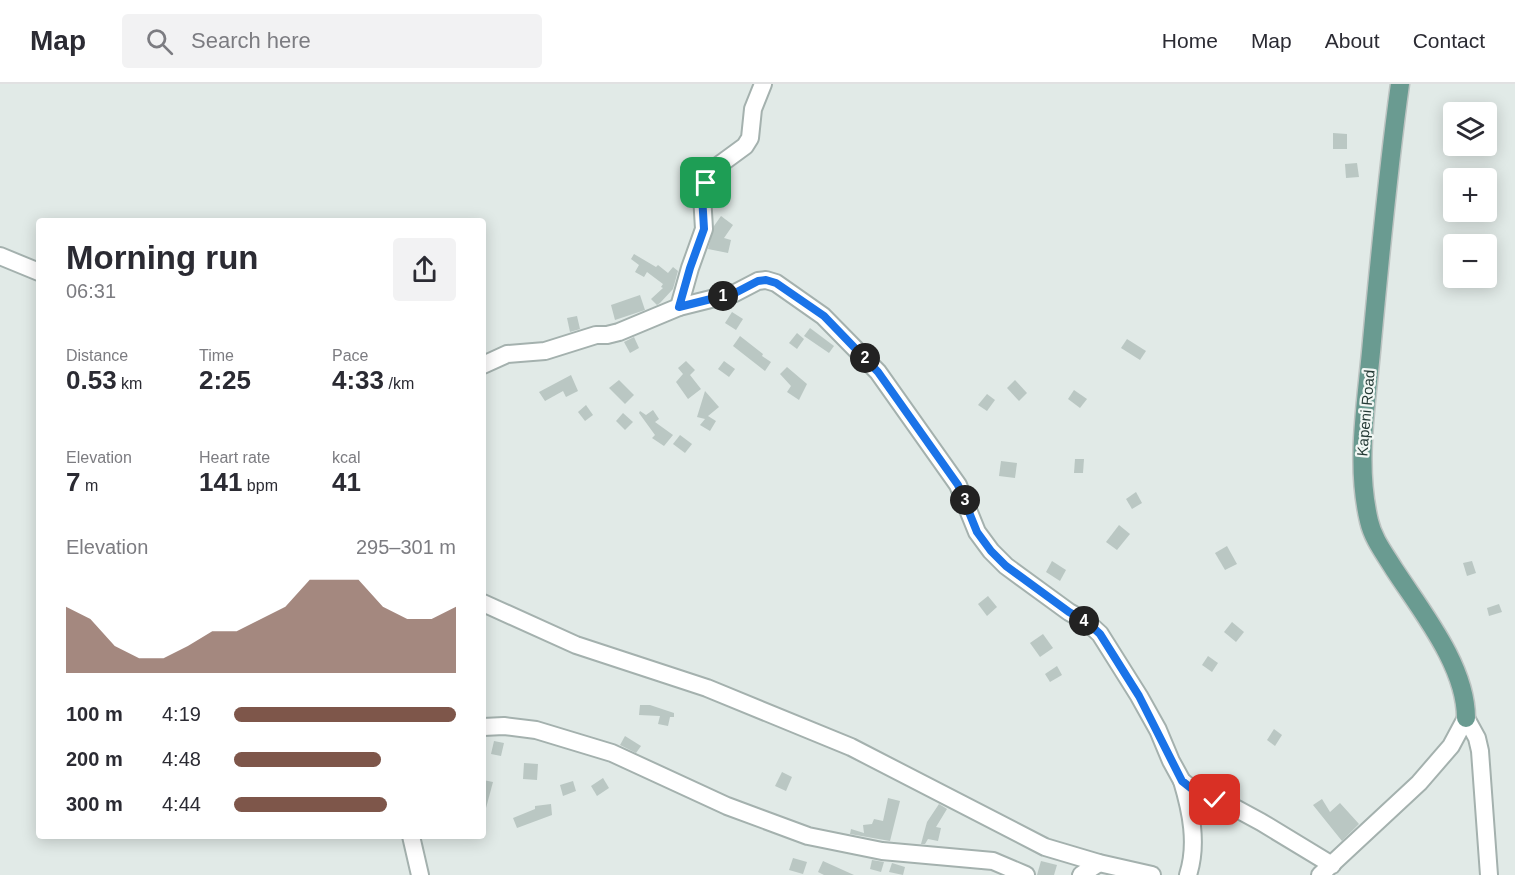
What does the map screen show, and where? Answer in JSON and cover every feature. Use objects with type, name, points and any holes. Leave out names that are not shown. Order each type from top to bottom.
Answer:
[{"type":"main road","name":"Kapeni Road","points":[[1400,84],[1378,276],[1362,470],[1366,507],[1374,537],[1445,649],[1462,685],[1466,718]]},
{"type":"street","points":[[679,307],[704,229],[702,195],[706,183],[715,168],[745,146],[750,138],[753,109],[764,84]]},
{"type":"street","points":[[0,256],[36,271]]},
{"type":"street","points":[[486,364],[507,354],[546,351],[596,334],[607,335],[619,332],[679,307],[735,293],[758,281],[766,280],[776,283],[824,316],[878,372],[958,485],[977,532],[991,551],[1006,566],[1069,612],[1087,622],[1100,634],[1139,696],[1182,781],[1190,808],[1192,835],[1193,855],[1188,875]]},
{"type":"street","points":[[486,604],[576,645],[707,688],[851,747],[1045,847],[1099,863],[1152,875]]},
{"type":"street","points":[[1182,781],[1196,792],[1237,809],[1329,871],[1419,783],[1451,746],[1466,718]]},
{"type":"street","points":[[1466,718],[1477,738],[1480,751],[1489,875]]},
{"type":"street","points":[[486,728],[504,726],[536,730],[612,753],[727,806],[808,836],[882,851],[993,861],[1026,875]]},
{"type":"street","points":[[412,839],[420,875]]},
{"type":"street","points":[[1081,875],[1099,863]]},
{"type":"building","points":[[1333,133],[1347,134],[1347,149],[1333,149]]},
{"type":"building","points":[[1357,163],[1359,177],[1346,178],[1345,164]]},
{"type":"building","points":[[721,216],[733,225],[724,238],[731,240],[728,253],[708,249],[714,226]]},
{"type":"building","points":[[634,254],[656,267],[658,265],[668,273],[673,267],[678,271],[673,289],[657,305],[651,299],[663,288],[661,287],[663,284],[647,272],[644,277],[635,272],[639,265],[631,259]]},
{"type":"building","points":[[640,295],[645,310],[615,320],[611,305]]},
{"type":"building","points":[[732,312],[743,319],[736,330],[725,323]]},
{"type":"building","points":[[577,316],[580,329],[570,332],[567,318]]},
{"type":"building","points":[[810,328],[834,346],[829,353],[804,336]]},
{"type":"building","points":[[797,333],[804,339],[797,349],[789,343]]},
{"type":"building","points":[[740,336],[771,362],[765,371],[733,346]]},
{"type":"building","points":[[634,337],[639,348],[630,353],[624,342]]},
{"type":"building","points":[[1127,339],[1146,351],[1140,360],[1121,348]]},
{"type":"building","points":[[686,361],[695,370],[690,375],[701,389],[688,399],[676,382],[683,374],[678,368]]},
{"type":"building","points":[[724,361],[735,369],[729,377],[718,369]]},
{"type":"building","points":[[787,367],[807,384],[799,400],[787,392],[791,386],[780,374]]},
{"type":"building","points":[[571,375],[578,391],[566,397],[563,391],[545,401],[539,392]]},
{"type":"building","points":[[619,380],[634,395],[625,404],[609,388]]},
{"type":"building","points":[[1015,380],[1027,393],[1019,401],[1007,388]]},
{"type":"building","points":[[1074,390],[1087,399],[1080,408],[1068,399]]},
{"type":"building","points":[[705,391],[719,407],[708,416],[716,421],[710,431],[700,425],[705,419],[697,417]]},
{"type":"building","points":[[987,394],[995,400],[987,411],[978,405]]},
{"type":"building","points":[[586,405],[593,415],[585,421],[578,412]]},
{"type":"building","points":[[653,410],[659,419],[655,422],[673,435],[664,446],[652,438],[655,435],[639,413],[640,411],[646,415]]},
{"type":"building","points":[[623,413],[633,422],[625,430],[616,421]]},
{"type":"building","points":[[680,435],[692,444],[685,453],[673,444]]},
{"type":"building","points":[[1075,459],[1084,459],[1083,473],[1074,473]]},
{"type":"building","points":[[1001,461],[1017,463],[1015,478],[999,476]]},
{"type":"building","points":[[1136,492],[1142,503],[1132,509],[1126,499]]},
{"type":"building","points":[[1119,525],[1130,534],[1117,550],[1106,542]]},
{"type":"building","points":[[1227,546],[1237,564],[1225,570],[1215,553]]},
{"type":"building","points":[[1052,561],[1066,570],[1060,581],[1046,572]]},
{"type":"building","points":[[1472,561],[1476,573],[1467,576],[1463,563]]},
{"type":"building","points":[[988,596],[997,607],[987,616],[978,604]]},
{"type":"building","points":[[1499,604],[1502,612],[1489,616],[1487,608]]},
{"type":"building","points":[[1232,622],[1244,632],[1236,642],[1224,632]]},
{"type":"building","points":[[1043,634],[1053,648],[1040,657],[1030,643]]},
{"type":"building","points":[[1208,656],[1218,663],[1212,672],[1202,665]]},
{"type":"building","points":[[1057,666],[1062,675],[1050,682],[1045,674]]},
{"type":"building","points":[[640,705],[650,705],[674,713],[674,717],[670,717],[668,726],[658,724],[660,716],[639,715]]},
{"type":"building","points":[[1274,729],[1282,735],[1275,746],[1267,740]]},
{"type":"building","points":[[625,736],[641,746],[636,753],[620,745]]},
{"type":"building","points":[[494,741],[504,743],[501,756],[491,754]]},
{"type":"building","points":[[524,763],[538,764],[537,780],[523,779]]},
{"type":"building","points":[[782,772],[792,777],[786,791],[775,786]]},
{"type":"building","points":[[603,778],[609,788],[597,796],[591,786]]},
{"type":"building","points":[[486,781],[493,782],[486,808]]},
{"type":"building","points":[[573,781],[576,791],[563,796],[560,785]]},
{"type":"building","points":[[888,798],[900,801],[890,841],[850,834],[851,829],[864,833],[863,825],[872,824],[874,819],[883,821]]},
{"type":"building","points":[[1322,799],[1330,812],[1340,803],[1359,824],[1342,841],[1313,805]]},
{"type":"building","points":[[551,804],[552,815],[517,828],[513,818],[535,809],[535,806]]},
{"type":"building","points":[[939,804],[947,809],[936,827],[941,828],[938,841],[928,839],[925,844],[921,844],[927,822]]},
{"type":"building","points":[[793,858],[807,862],[803,874],[789,870]]},
{"type":"building","points":[[872,860],[884,862],[881,872],[870,869]]},
{"type":"building","points":[[823,861],[854,875],[824,875],[818,872]]},
{"type":"building","points":[[1041,861],[1057,865],[1054,875],[1037,875]]},
{"type":"building","points":[[892,863],[905,867],[903,875],[889,872]]},
{"type":"route","points":[[706,183],[702,195],[704,229],[679,307],[735,293],[758,281],[766,280],[776,283],[824,316],[878,372],[958,485],[977,532],[991,551],[1006,566],[1069,612],[1087,622],[1100,634],[1158,730],[1182,781],[1196,792],[1215,800]]}]
